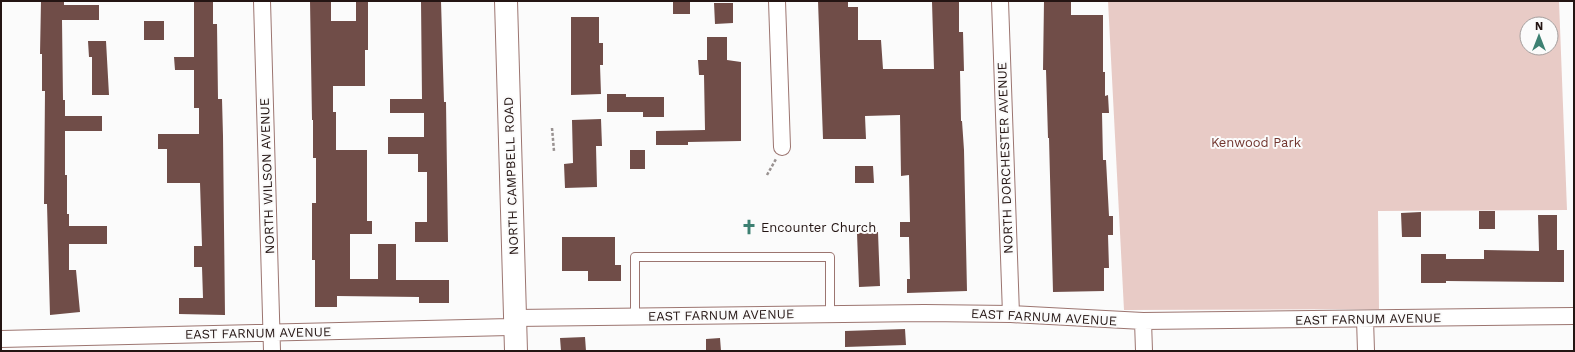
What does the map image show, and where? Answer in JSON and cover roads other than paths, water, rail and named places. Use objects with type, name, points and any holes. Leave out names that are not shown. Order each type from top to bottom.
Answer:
[{"type":"street","name":"NORTH WILSON AVENUE","points":[[262,1],[272,351]]},
{"type":"street","name":"NORTH CAMPBELL ROAD","points":[[506,1],[516,351]]},
{"type":"street","points":[[777,1],[782,147]]},
{"type":"street","name":"NORTH DORCHESTER AVENUE","points":[[1000,1],[1011,314]]},
{"type":"street","name":"EAST FARNUM AVENUE","points":[[1,339],[272,333],[635,317],[830,313],[1011,314],[1143,321],[1574,316]]},
{"type":"street","points":[[1365,319],[1366,351]]},
{"type":"street","points":[[1143,321],[1144,351]]},
{"type":"street","points":[[1,328],[2,351]]},
{"type":"lane","points":[[635,317],[635,257],[830,257],[830,313]]},
{"type":"place","name":"Encounter Church","points":[[749,227]]},
{"type":"park label","name":"Kenwood Park","points":[[1256,142]]}]
